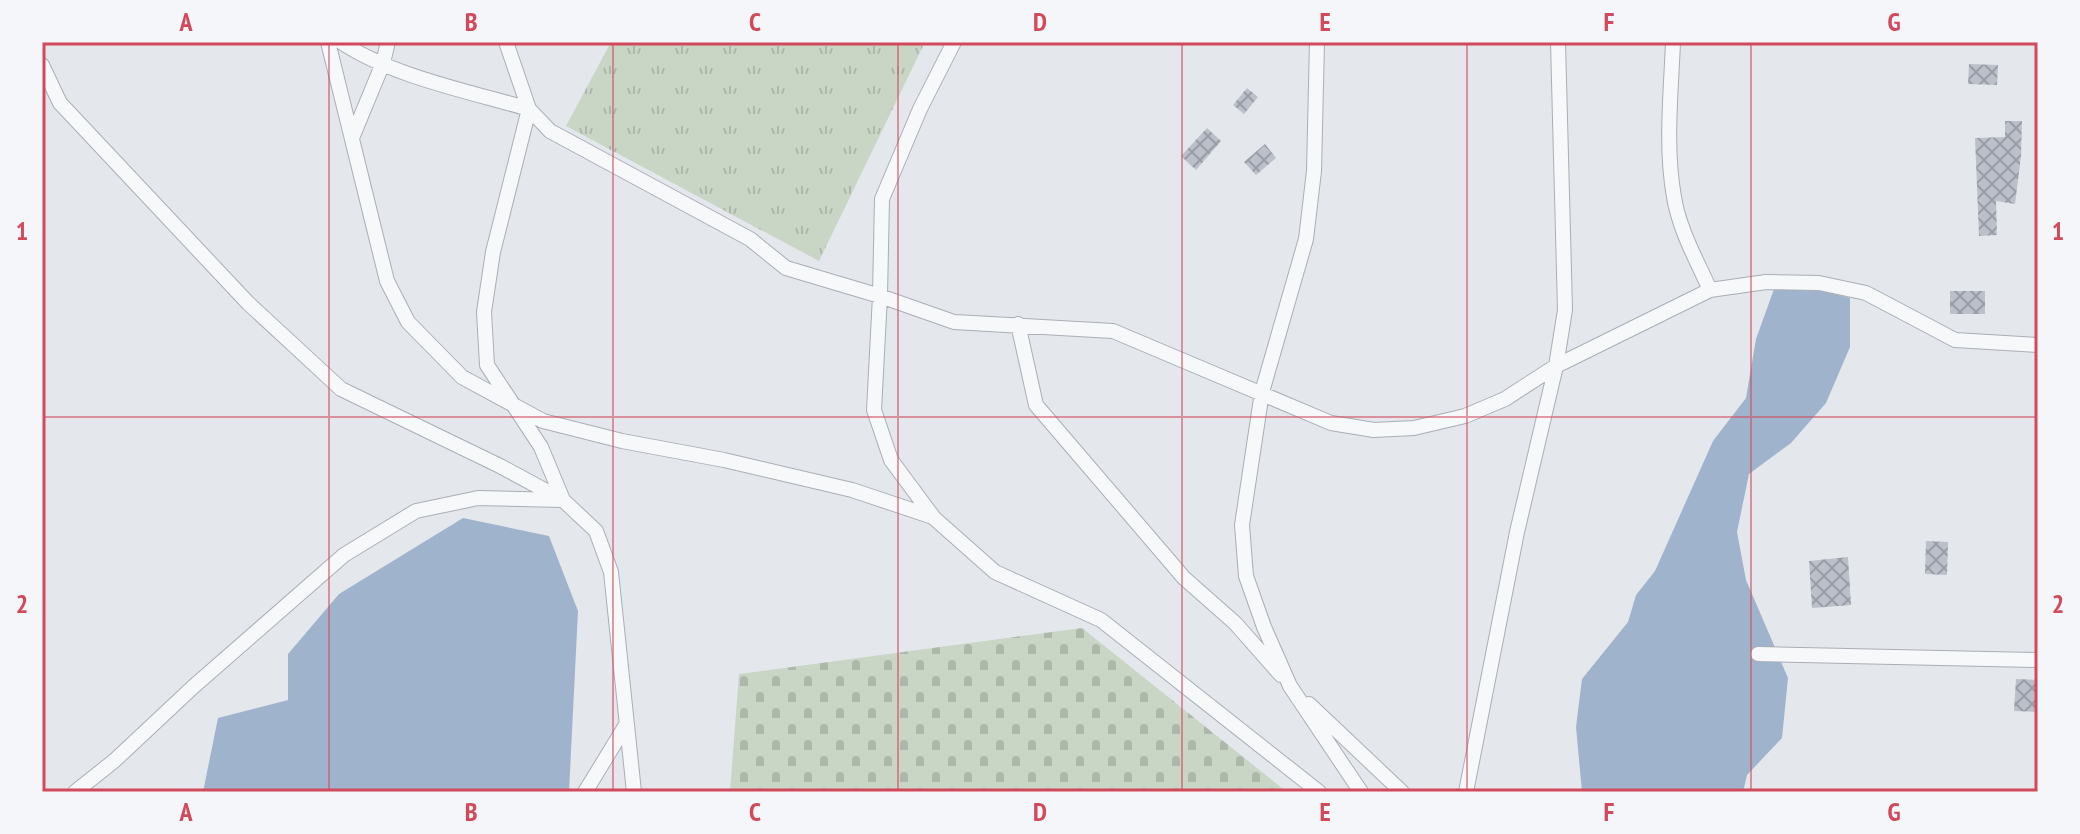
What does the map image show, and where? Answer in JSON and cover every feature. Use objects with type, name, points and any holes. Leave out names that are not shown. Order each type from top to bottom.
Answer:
[{"type":"street","points":[[328,42],[387,281],[408,322],[462,377],[543,421],[852,490],[934,518]]},
{"type":"street","points":[[341,42],[356,52],[424,79],[529,109]]},
{"type":"street","points":[[352,139],[383,63],[388,42]]},
{"type":"street","points":[[506,42],[529,109],[550,131],[750,239],[786,268],[954,322],[1113,331],[1331,423],[1374,430],[1414,428],[1465,416],[1505,399],[1556,366],[1710,290],[1766,282],[1819,283],[1866,293],[1955,340],[2038,345]]},
{"type":"street","points":[[954,42],[920,109],[882,199],[874,410],[891,460],[934,518],[995,572],[1101,620],[1319,792]]},
{"type":"street","points":[[1317,42],[1314,171],[1306,239],[1262,392],[1242,525],[1246,576],[1290,686],[1361,792]]},
{"type":"street","points":[[1466,792],[1517,532],[1556,366],[1565,310],[1558,42]]},
{"type":"street","points":[[1673,42],[1669,131],[1674,199],[1688,241],[1710,290]]},
{"type":"street","points":[[42,65],[60,103],[248,303],[341,389],[563,500],[596,531],[611,572],[634,792]]},
{"type":"street","points":[[529,109],[493,252],[484,312],[487,365],[541,447],[563,500]]},
{"type":"street","points":[[1018,324],[1036,405],[1184,578],[1235,623],[1290,686],[1402,792]]},
{"type":"street","points":[[75,792],[114,761],[193,687],[344,555],[416,511],[478,498],[563,500]]},
{"type":"street","points":[[1758,654],[2038,660]]},
{"type":"street","points":[[585,792],[626,725]]},
{"type":"green space","points":[[611,42],[925,42],[819,261],[566,126]]},
{"type":"green space","points":[[1082,628],[1287,792],[730,792],[739,674]]},
{"type":"water","points":[[1774,289],[1824,291],[1850,298],[1850,347],[1826,403],[1791,443],[1749,474],[1737,532],[1746,580],[1788,678],[1782,738],[1747,775],[1743,792],[1582,792],[1576,727],[1582,679],[1628,622],[1636,595],[1655,571],[1713,441],[1746,398],[1756,339]]},
{"type":"water","points":[[463,518],[549,536],[578,611],[569,792],[203,792],[218,718],[288,700],[288,654],[339,594]]},
{"type":"building","points":[[1969,64],[1998,65],[1997,85],[1968,84]]},
{"type":"building","points":[[1247,88],[1258,97],[1244,114],[1233,105]]},
{"type":"building","points":[[2005,121],[2022,121],[2015,204],[1996,201],[1997,235],[1979,236],[1975,138],[2005,137]]},
{"type":"building","points":[[1207,128],[1221,141],[1196,170],[1181,156]]},
{"type":"building","points":[[1265,144],[1276,158],[1256,175],[1244,162]]},
{"type":"building","points":[[1950,291],[1985,291],[1985,314],[1950,314]]},
{"type":"building","points":[[1926,541],[1948,542],[1947,575],[1925,574]]},
{"type":"building","points":[[1848,557],[1851,605],[1812,608],[1809,561]]},
{"type":"building","points":[[2016,679],[2038,680],[2038,712],[2014,711]]}]
